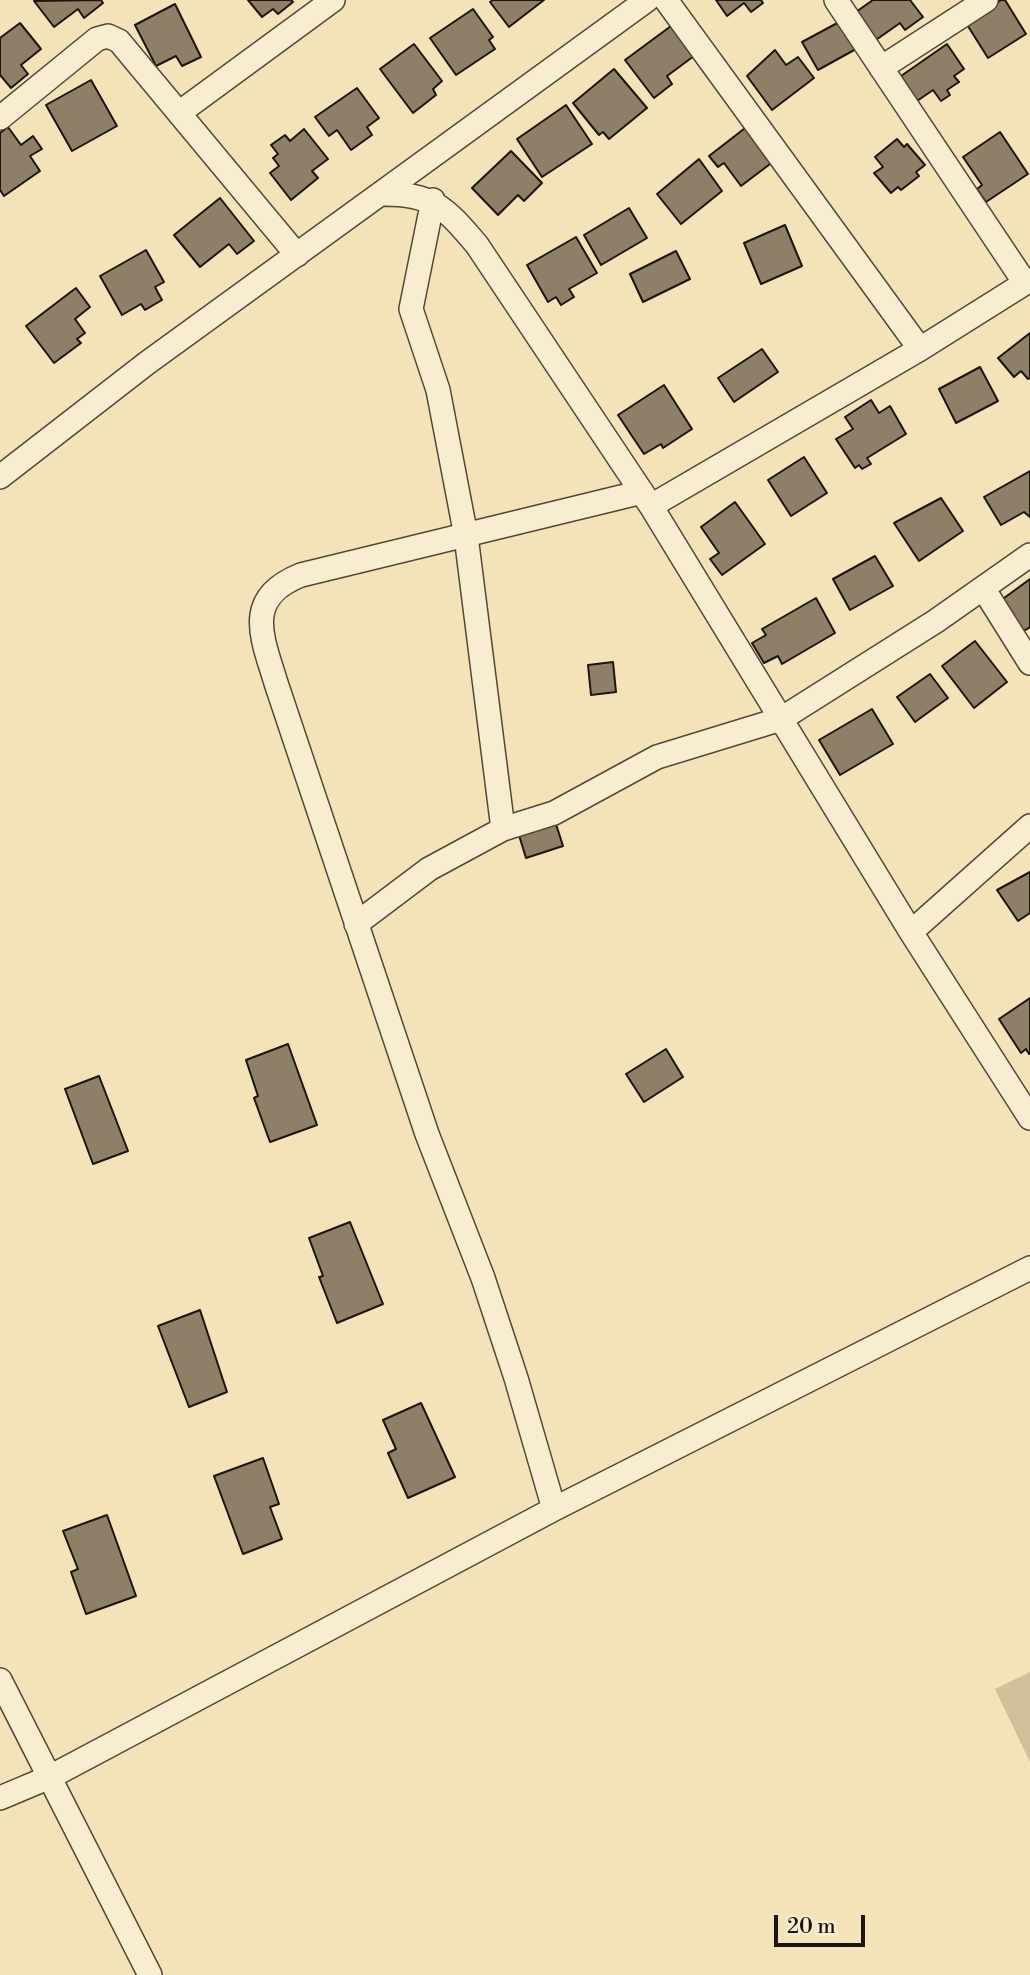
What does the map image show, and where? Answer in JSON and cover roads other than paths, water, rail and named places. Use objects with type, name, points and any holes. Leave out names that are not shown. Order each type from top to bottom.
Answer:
[{"type":"street","points":[[179,113],[333,0]]},
{"type":"street","points":[[0,477],[147,363],[647,0]]},
{"type":"street","points":[[666,0],[920,349]]},
{"type":"street","points":[[554,1509],[512,1365],[427,1134],[260,632],[261,613],[269,596],[283,582],[292,579],[466,536],[646,499],[920,349],[1027,281],[835,0]]},
{"type":"street","points":[[881,68],[986,0]]},
{"type":"street","points":[[0,118],[97,39],[108,36],[120,41],[297,255]]},
{"type":"street","points":[[380,194],[410,193],[433,200],[456,220],[477,246],[646,499],[911,932],[1030,1118]]},
{"type":"street","points":[[433,200],[411,309],[438,390],[466,536],[503,829]]},
{"type":"street","points":[[356,924],[429,869],[503,829],[554,813],[657,757],[781,719],[1030,555]]},
{"type":"street","points":[[983,588],[1030,663]]},
{"type":"street","points":[[911,932],[1030,826]]},
{"type":"street","points":[[0,1798],[50,1777],[554,1509],[1030,1268]]},
{"type":"street","points":[[0,1680],[150,1975]]}]
